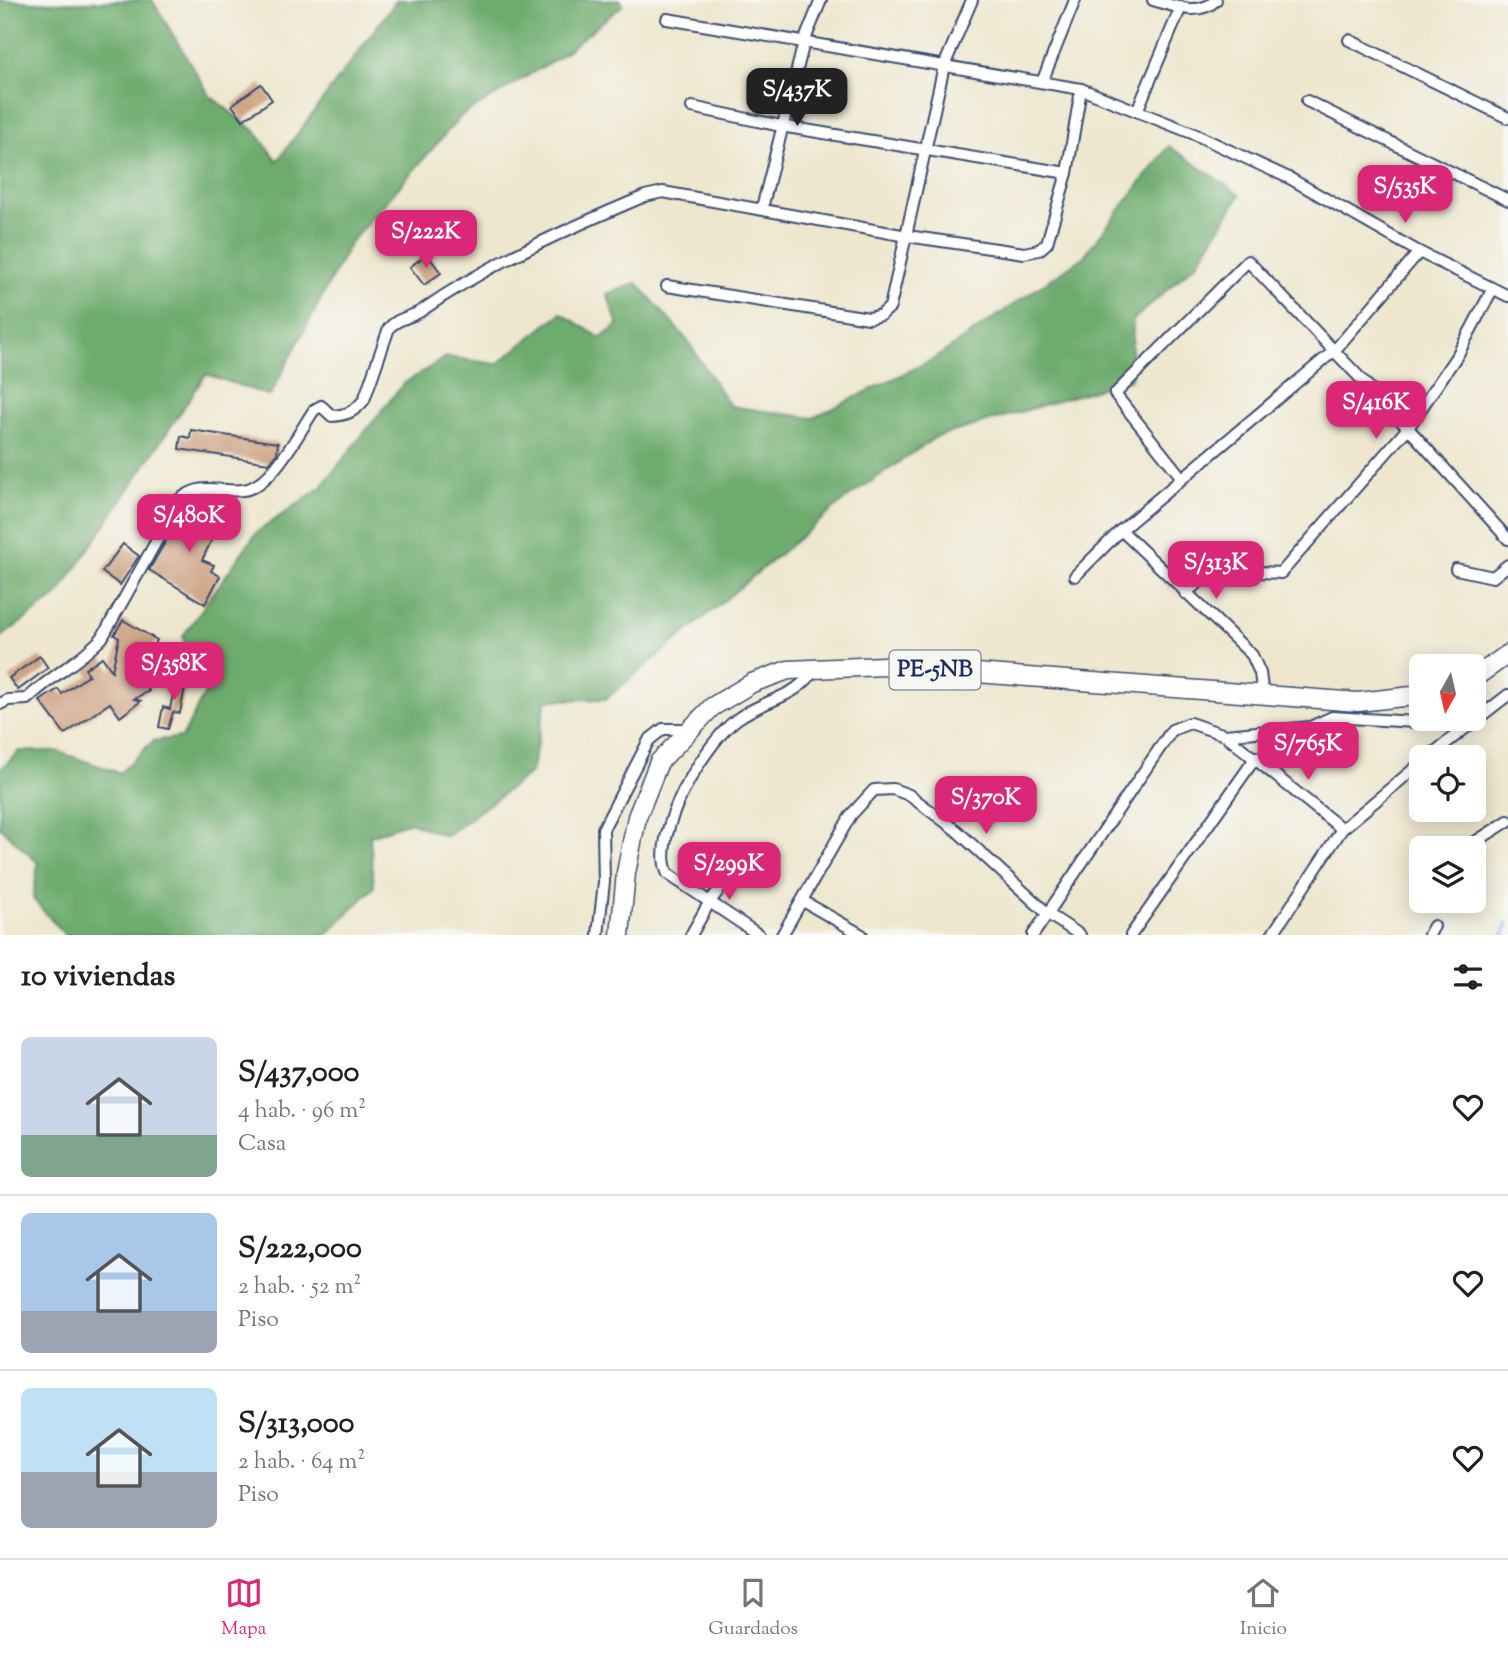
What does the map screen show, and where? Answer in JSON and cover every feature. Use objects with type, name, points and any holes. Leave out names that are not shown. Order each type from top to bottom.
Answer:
[{"type":"highway","points":[[1486,670],[1508,654]]},
{"type":"highway","name":"PE-5NB","points":[[620,935],[626,873],[638,817],[659,762],[687,729],[712,707],[752,683],[788,670],[884,666],[1358,702],[1409,696]]},
{"type":"street","points":[[762,208],[804,42],[821,0]]},
{"type":"street","points":[[667,286],[869,318],[881,315],[890,307],[944,66],[972,0]]},
{"type":"street","points":[[1042,82],[1075,0]]},
{"type":"street","points":[[1153,0],[1181,7],[1207,8],[1216,0]]},
{"type":"street","points":[[1137,111],[1174,29],[1181,7]]},
{"type":"street","points":[[667,19],[1081,89],[1192,133],[1291,179],[1419,252],[1508,296]]},
{"type":"street","points":[[1349,40],[1508,118]]},
{"type":"street","points":[[0,704],[27,699],[60,669],[86,655],[102,638],[180,499],[195,488],[244,490],[260,483],[281,461],[314,410],[321,406],[332,416],[348,415],[357,408],[364,400],[392,323],[420,312],[437,298],[515,254],[645,196],[663,192],[907,236],[1024,253],[1039,250],[1047,243],[1067,173],[1081,89]]},
{"type":"street","points":[[1307,101],[1508,200]]},
{"type":"street","points":[[692,107],[781,126],[1067,173]]},
{"type":"street","points":[[1075,576],[1121,530],[1335,350],[1419,252]]},
{"type":"street","points":[[1182,478],[1115,394],[1248,261],[1408,428],[1508,539]]},
{"type":"street","points":[[1185,593],[1240,551],[1260,572],[1281,573],[1408,428],[1458,354],[1492,290]]},
{"type":"street","points":[[1121,530],[1252,655],[1260,673],[1264,696]]},
{"type":"street","points":[[1457,569],[1493,577],[1508,565]]},
{"type":"street","points":[[760,935],[668,874],[662,858],[685,787],[708,751],[734,721],[752,708],[802,687],[817,667]]},
{"type":"street","points":[[1486,710],[1508,695]]},
{"type":"street","points":[[1225,736],[1310,727],[1332,717],[1409,721]]},
{"type":"street","points":[[1033,935],[1172,730],[1189,723],[1225,736],[1256,757],[1342,829]]},
{"type":"street","points":[[598,935],[604,882],[603,829],[649,740],[663,729],[687,729]]},
{"type":"street","points":[[1442,745],[1457,732]]},
{"type":"street","points":[[1131,935],[1256,757]]},
{"type":"street","points":[[1272,935],[1342,829],[1409,773]]},
{"type":"street","points":[[782,935],[851,815],[874,790],[892,789],[909,795],[956,830],[1048,915],[1080,935]]},
{"type":"street","points":[[1484,836],[1508,821]]},
{"type":"street","points":[[691,935],[709,903],[744,856]]},
{"type":"street","points":[[803,901],[862,935]]},
{"type":"green space","points":[[0,0],[52,3],[152,0],[210,96],[255,131],[277,161],[397,0],[620,0],[623,5],[559,57],[461,116],[350,243],[270,396],[206,374],[58,595],[0,638]]},
{"type":"green space","points":[[1169,146],[1240,195],[1198,262],[1133,320],[1131,379],[936,437],[847,498],[606,699],[546,700],[531,773],[446,836],[409,822],[370,836],[374,887],[326,935],[65,935],[33,899],[38,863],[0,827],[0,770],[19,751],[56,751],[120,773],[153,741],[182,737],[206,691],[188,660],[183,636],[256,533],[321,487],[403,384],[446,357],[497,364],[561,313],[601,338],[618,325],[607,294],[637,283],[687,340],[730,406],[813,418],[934,359],[1083,257]]},
{"type":"building","points":[[261,84],[272,100],[243,120],[232,105]]},
{"type":"building","points":[[427,254],[441,273],[424,285],[410,267]]},
{"type":"building","points":[[191,430],[278,443],[277,453],[269,463],[179,449],[181,436],[190,438]]},
{"type":"building","points":[[160,494],[169,503],[157,525],[143,513]]},
{"type":"building","points":[[188,503],[218,516],[216,519],[221,521],[202,560],[214,565],[211,571],[220,576],[205,604],[149,570]]},
{"type":"building","points":[[123,544],[139,556],[120,585],[102,572]]},
{"type":"building","points":[[123,620],[157,640],[148,656],[160,658],[156,676],[139,672],[149,691],[134,699],[141,701],[120,717],[110,703],[65,734],[40,701],[58,689],[62,694],[89,675],[85,669],[102,657],[112,671],[119,638],[114,635]]},
{"type":"building","points":[[40,656],[48,668],[18,690],[9,678]]},
{"type":"building","points":[[177,675],[187,677],[180,713],[173,712],[168,729],[159,727],[163,707],[170,709]]},
{"type":"waterway","points":[[1504,935],[1508,922]]}]
